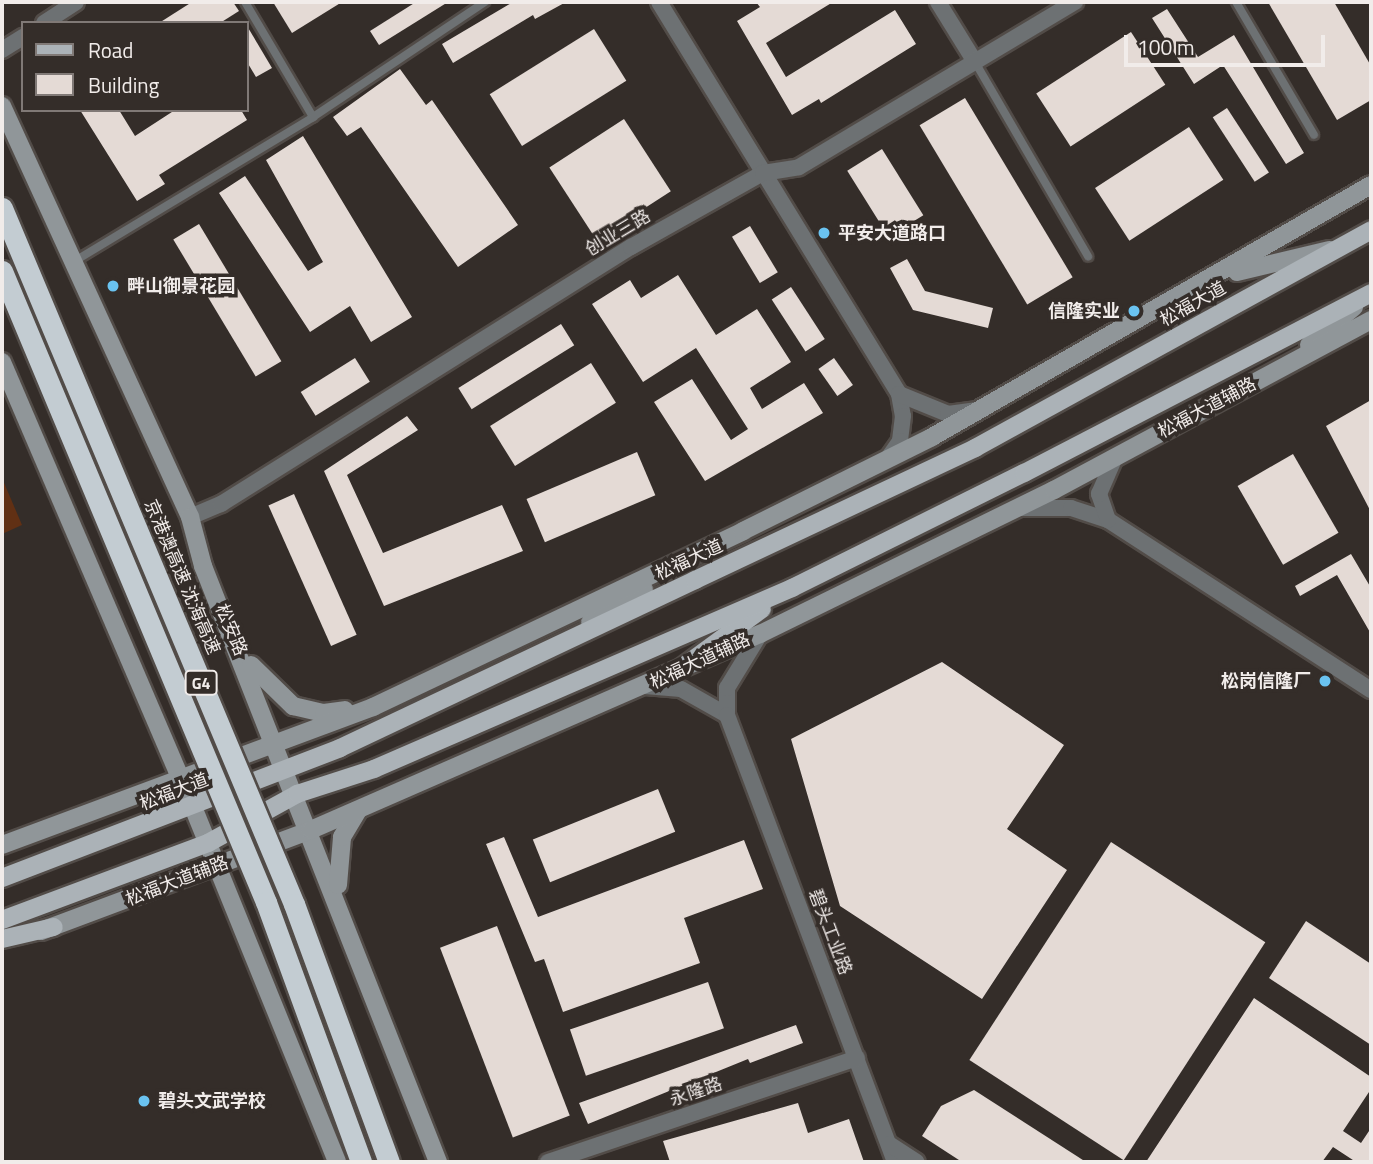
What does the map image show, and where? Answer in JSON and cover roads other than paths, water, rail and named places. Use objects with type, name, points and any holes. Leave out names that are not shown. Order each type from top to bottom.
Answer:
[{"type":"highway","name":"京港澳高速 沈海高速","points":[[2,208],[288,891],[390,1162]]},
{"type":"highway","name":"G4","points":[[2,271],[266,902],[361,1162]]},
{"type":"main road","name":"松安路","points":[[2,106],[190,517],[204,566],[341,906],[438,1162]]},
{"type":"main road","points":[[2,845],[373,707],[743,531],[886,461],[1218,277],[1371,185]]},
{"type":"main road","name":"松福大道","points":[[2,878],[193,807],[286,769],[526,660],[975,448],[1371,230]]},
{"type":"main road","points":[[1218,277],[1339,248]]},
{"type":"main road","points":[[1286,366],[1371,293]]},
{"type":"main road","points":[[2,920],[208,843],[296,794],[374,769],[792,588],[1024,473],[1371,293]]},
{"type":"main road","name":"松福大道辅路","points":[[2,946],[311,830],[760,634],[1016,508],[1371,320]]},
{"type":"main road","points":[[2,362],[193,807],[337,1162]]},
{"type":"main road","points":[[526,660],[743,531]]},
{"type":"main road","points":[[491,650],[695,580]]},
{"type":"main road","points":[[683,667],[792,588]]},
{"type":"main road","points":[[241,653],[267,685],[293,706],[324,713],[373,707]]},
{"type":"main road","points":[[341,906],[338,858],[342,837],[358,810]]},
{"type":"main road","points":[[2,939],[54,927]]},
{"type":"street","points":[[47,21],[76,2]]},
{"type":"street","points":[[659,2],[899,394],[903,416],[900,441],[886,461]]},
{"type":"street","points":[[938,2],[975,62]]},
{"type":"street","name":"创业三路","points":[[190,517],[221,505],[631,247],[763,173],[799,167],[1075,2]]},
{"type":"street","points":[[2,50],[21,38]]},
{"type":"street","points":[[899,394],[948,414],[976,410]]},
{"type":"street","points":[[1108,520],[1099,494],[1115,457]]},
{"type":"street","points":[[1016,508],[1071,508],[1108,520],[1371,690]]},
{"type":"street","points":[[645,686],[681,689],[727,715],[727,688],[760,634]]},
{"type":"street","name":"碧头工业路","points":[[727,715],[895,1162]]},
{"type":"street","name":"永隆路","points":[[548,1162],[857,1058]]},
{"type":"street","points":[[889,1144],[918,1162]]},
{"type":"lane","points":[[245,2],[313,117]]},
{"type":"lane","points":[[73,262],[313,117],[485,2]]},
{"type":"lane","points":[[1236,2],[1314,135]]},
{"type":"lane","points":[[975,62],[1088,256]]},
{"type":"place","name":"平安大道路口","points":[[824,233]]},
{"type":"place","name":"畔山御景花园","points":[[113,286]]},
{"type":"place","name":"信隆实业","points":[[1134,311]]},
{"type":"place","name":"松岗信隆厂","points":[[1325,681]]},
{"type":"place","name":"碧头文武学校","points":[[144,1101]]}]
